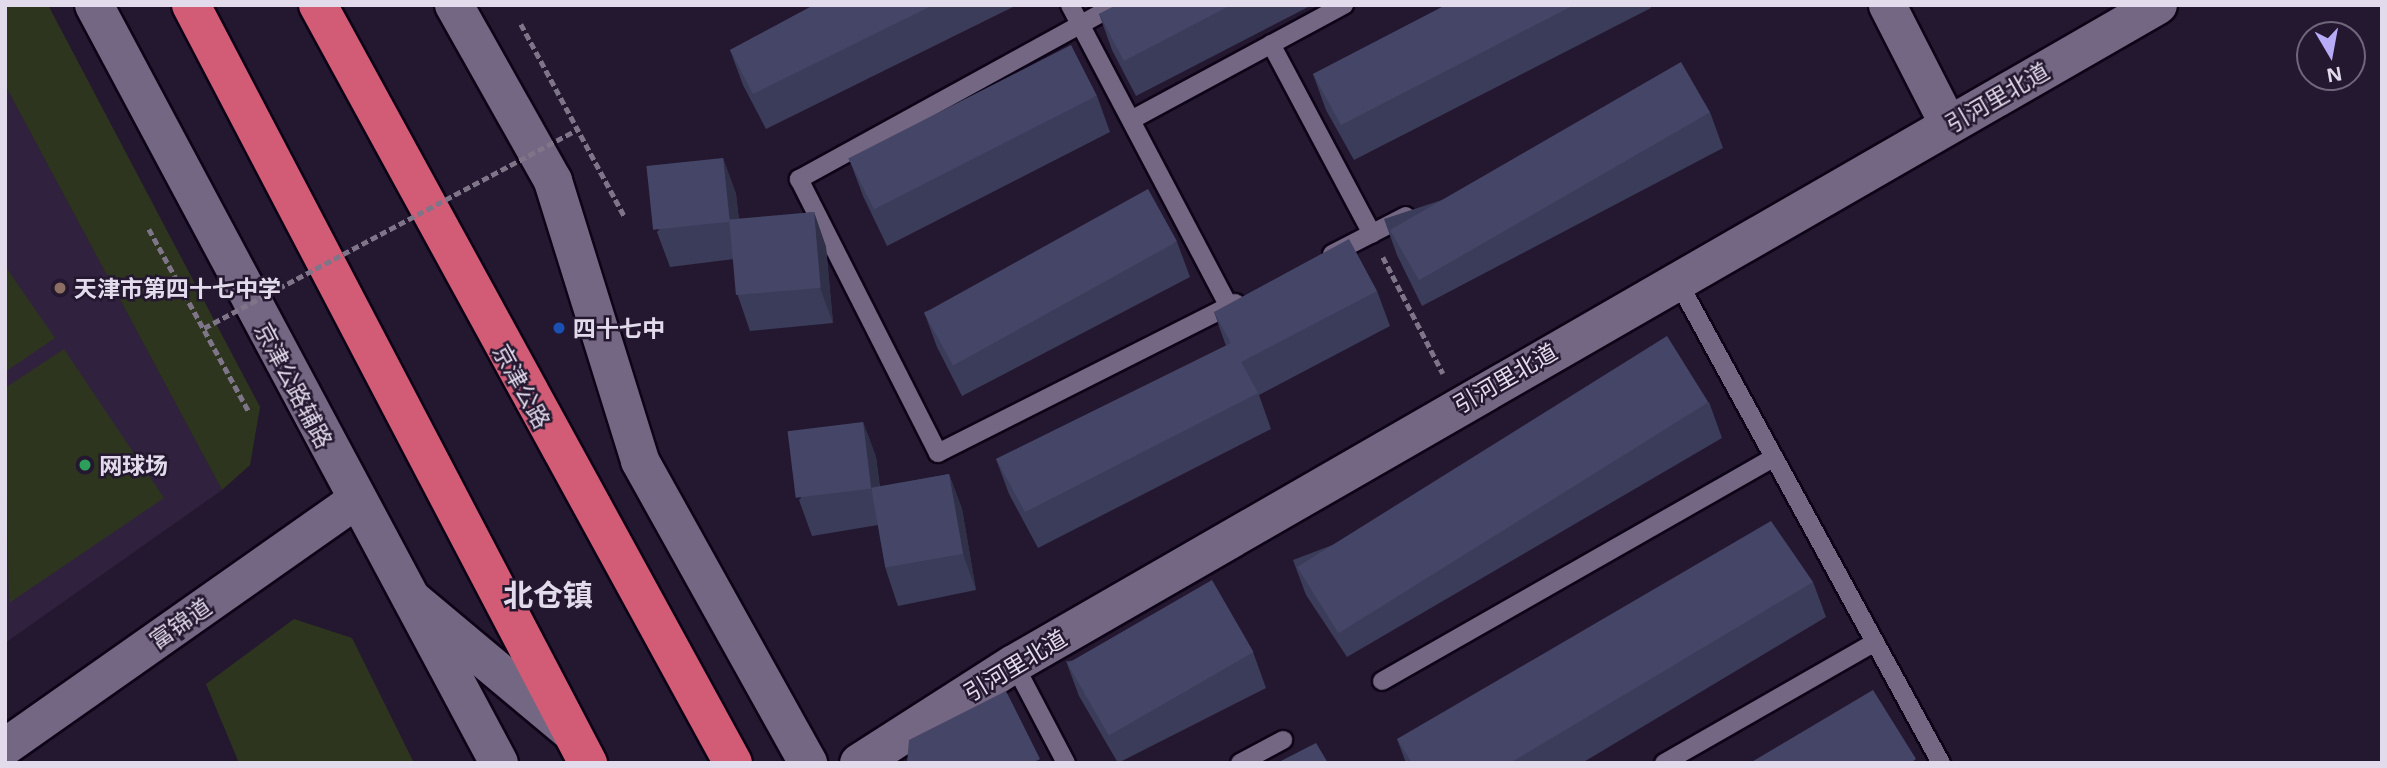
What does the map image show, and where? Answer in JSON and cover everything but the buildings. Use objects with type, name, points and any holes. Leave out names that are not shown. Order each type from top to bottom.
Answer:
[{"type":"highway","points":[[191,5],[579,748]]},
{"type":"highway","name":"京津公路","points":[[318,5],[733,763]]},
{"type":"street","name":"京津公路辅路","points":[[94,5],[355,500],[499,763]]},
{"type":"street","points":[[454,5],[552,181],[640,461],[808,763]]},
{"type":"street","points":[[1887,5],[1948,124]]},
{"type":"street","name":"引河里北道","points":[[859,763],[1014,664],[1676,278],[2158,5]]},
{"type":"street","name":"富锦道","points":[[5,746],[355,500]]},
{"type":"street","points":[[409,597],[579,748]]},
{"type":"lane","points":[[1070,5],[1229,306]]},
{"type":"lane","points":[[1116,5],[799,180],[938,453],[1253,294]]},
{"type":"lane","points":[[1133,120],[1344,5]]},
{"type":"lane","points":[[1271,44],[1372,234]]},
{"type":"lane","points":[[1312,264],[1421,208]]},
{"type":"lane","points":[[1676,278],[1941,763]]},
{"type":"lane","points":[[1382,681],[1774,457]]},
{"type":"lane","points":[[1664,763],[1875,642]]},
{"type":"lane","points":[[1014,664],[1066,763]]},
{"type":"lane","points":[[1240,763],[1283,740]]},
{"type":"path","points":[[521,24],[625,217]]},
{"type":"path","points":[[204,328],[577,130]]},
{"type":"path","points":[[149,229],[249,412]]},
{"type":"path","points":[[1372,234],[1459,405]]},
{"type":"shaded area","name":"天津市第四十七中学","points":[[5,85],[222,490],[5,643]]},
{"type":"green space","points":[[5,5],[48,5],[260,407],[250,465],[222,490],[5,85]]},
{"type":"green space","points":[[5,266],[55,338],[5,372]]},
{"type":"green space","name":"网球场","points":[[64,349],[164,498],[9,603],[5,388]]},
{"type":"green space","points":[[294,619],[352,638],[414,763],[239,763],[206,684]]},
{"type":"place","name":"天津市第四十七中学","points":[[60,288]]},
{"type":"place","name":"四十七中","points":[[559,328]]},
{"type":"place","name":"网球场","points":[[85,465]]},
{"type":"district","name":"北仓镇","points":[[548,595]]}]
